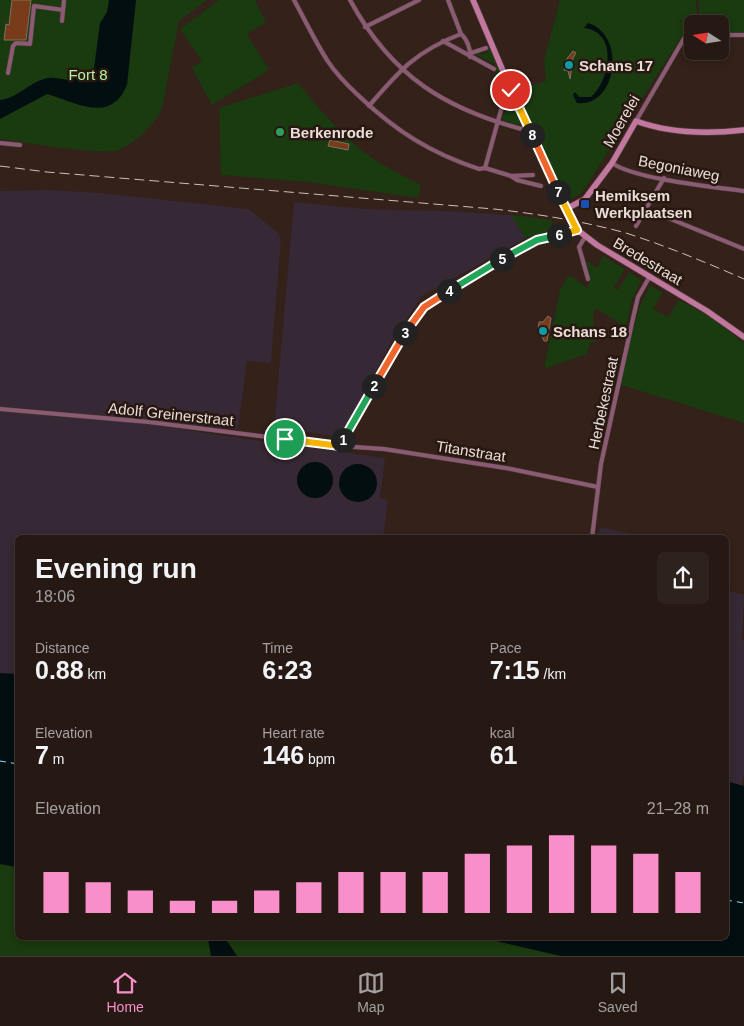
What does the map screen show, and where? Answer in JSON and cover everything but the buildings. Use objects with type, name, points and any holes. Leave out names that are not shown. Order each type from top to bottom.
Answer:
[{"type":"main road","points":[[473,0],[530,131],[577,230]]},
{"type":"main road","points":[[636,121],[665,129],[693,132],[716,133],[744,130]]},
{"type":"main road","name":"Moerelei","points":[[566,209],[585,199],[612,163],[636,121]]},
{"type":"main road","name":"Bredestraat","points":[[577,230],[744,332]]},
{"type":"main road","name":"Bredestraat","points":[[707,311],[744,337]]},
{"type":"street","points":[[8,73],[13,46],[16,43],[30,44],[35,0]]},
{"type":"street","points":[[62,21],[64,0]]},
{"type":"street","points":[[294,0],[327,61],[352,90],[391,125],[415,141],[448,158],[541,186]]},
{"type":"street","points":[[350,0],[377,44],[401,69],[446,101],[499,123],[530,131]]},
{"type":"street","points":[[365,27],[419,0]]},
{"type":"street","points":[[448,0],[470,55]]},
{"type":"street","points":[[34,6],[63,10]]},
{"type":"street","points":[[370,106],[401,69],[435,44],[461,34]]},
{"type":"street","points":[[729,35],[744,35]]},
{"type":"street","name":"Moerelei","points":[[636,121],[684,38]]},
{"type":"street","points":[[443,41],[494,69]]},
{"type":"street","points":[[470,55],[486,48]]},
{"type":"street","points":[[484,168],[499,123],[506,92]]},
{"type":"street","points":[[0,143],[20,145]]},
{"type":"street","name":"Begoniaweg","points":[[612,163],[619,168],[664,178],[744,191]]},
{"type":"street","points":[[511,176],[533,174]]},
{"type":"street","points":[[636,226],[664,178]]},
{"type":"street","points":[[646,209],[744,249]]},
{"type":"street","points":[[340,446],[404,334],[424,307],[513,252],[537,240],[577,230]]},
{"type":"street","points":[[585,236],[579,244],[588,279]]},
{"type":"street","name":"Herbekestraat","points":[[592,535],[601,464],[636,305],[650,276]]},
{"type":"street","name":"Adolf Greinerstraat","points":[[0,409],[150,422],[340,446]]},
{"type":"street","name":"Titanstraat","points":[[340,446],[384,449],[464,461],[598,487]]},
{"type":"shaded area","points":[[109,0],[136,0],[127,85],[120,97],[112,104],[92,108],[47,94],[0,119],[0,100],[13,96],[36,82],[48,78],[72,81],[75,73],[93,76],[100,23],[107,12]]},
{"type":"shaded area","points":[[588,23],[600,30],[608,41],[612,55],[612,69],[608,83],[601,94],[591,101],[577,103],[573,95],[575,92],[579,97],[591,97],[598,90],[603,80],[608,58],[607,47],[603,38],[595,31],[584,28]]},
{"type":"shaded area","points":[[49,190],[101,193],[249,209],[278,233],[281,239],[271,363],[247,361],[238,429],[116,419],[385,458],[380,498],[388,500],[383,535],[15,535],[15,679],[0,679],[0,191]]},
{"type":"shaded area","points":[[294,202],[364,209],[526,216],[528,237],[422,296],[393,339],[340,437],[274,427]]},
{"type":"shaded area","points":[[315,462],[327,468],[333,480],[327,492],[315,498],[303,492],[297,480],[303,468]]},
{"type":"shaded area","points":[[358,464],[372,469],[377,483],[372,497],[358,502],[344,497],[339,483],[344,469]]},
{"type":"shaded area","points":[[600,527],[638,535],[598,535]]},
{"type":"shaded area","points":[[729,591],[744,595],[742,640],[744,641],[744,775],[741,788],[729,785]]},
{"type":"shaded area","points":[[0,673],[15,674],[15,867],[0,864]]},
{"type":"shaded area","points":[[729,782],[744,786],[744,956],[561,956],[492,940],[729,940]]},
{"type":"shaded area","points":[[208,940],[226,940],[237,956],[211,956]]},
{"type":"green space","name":"Fort 8","points":[[0,0],[207,0],[179,21],[162,109],[159,115],[144,133],[125,147],[118,150],[96,151],[0,139]]},
{"type":"green space","points":[[219,0],[255,0],[266,22],[247,34],[269,70],[212,105],[192,68],[202,61],[180,29]]},
{"type":"green space","points":[[560,0],[696,0],[697,15],[684,15],[684,33],[583,191],[579,195],[567,200],[516,90],[546,81],[544,61]]},
{"type":"green space","points":[[699,0],[744,0],[744,35],[729,35],[729,15],[699,15]]},
{"type":"green space","points":[[489,48],[522,121],[520,125],[503,122],[502,113],[505,114],[506,110],[504,107],[509,100],[506,99],[508,92],[495,71],[495,64],[483,58],[480,60],[482,57],[476,55],[474,57],[475,54],[480,52],[481,55],[488,53],[487,49]]},
{"type":"green space","name":"Berkenrode","points":[[298,83],[324,114],[353,143],[380,163],[421,185],[418,198],[308,182],[221,175],[219,108]]},
{"type":"green space","points":[[511,215],[552,220],[551,231],[525,238]]},
{"type":"green space","points":[[603,256],[625,269],[614,288],[618,290],[629,272],[641,280],[632,300],[626,327],[595,308],[593,317],[596,342],[590,343],[587,354],[544,369],[560,290],[568,276],[574,278],[587,288],[590,281],[586,261],[597,268]]},
{"type":"green space","points":[[650,286],[663,292],[653,309],[668,317],[679,300],[710,317],[744,343],[744,423],[618,384],[639,308]]},
{"type":"green space","points":[[0,864],[15,867],[15,940],[208,940],[211,956],[0,956]]},
{"type":"green space","points":[[226,940],[492,940],[561,956],[237,956]]},
{"type":"ferry route","points":[[0,761],[15,764]]},
{"type":"ferry route","points":[[729,900],[744,903]]},
{"type":"railway","points":[[0,166],[47,172],[494,209],[544,216],[626,233],[685,254],[744,279]]},
{"type":"place","name":"Schans 17","points":[[569,65]]},
{"type":"place","name":"Berkenrode","points":[[280,132]]},
{"type":"place","name":"Hemiksem Werkplaatsen","points":[[585,204]]},
{"type":"place","name":"Schans 18","points":[[543,331]]},
{"type":"route","points":[[285,439],[340,446],[404,334],[424,307],[513,252],[537,240],[577,230],[511,90]]}]
